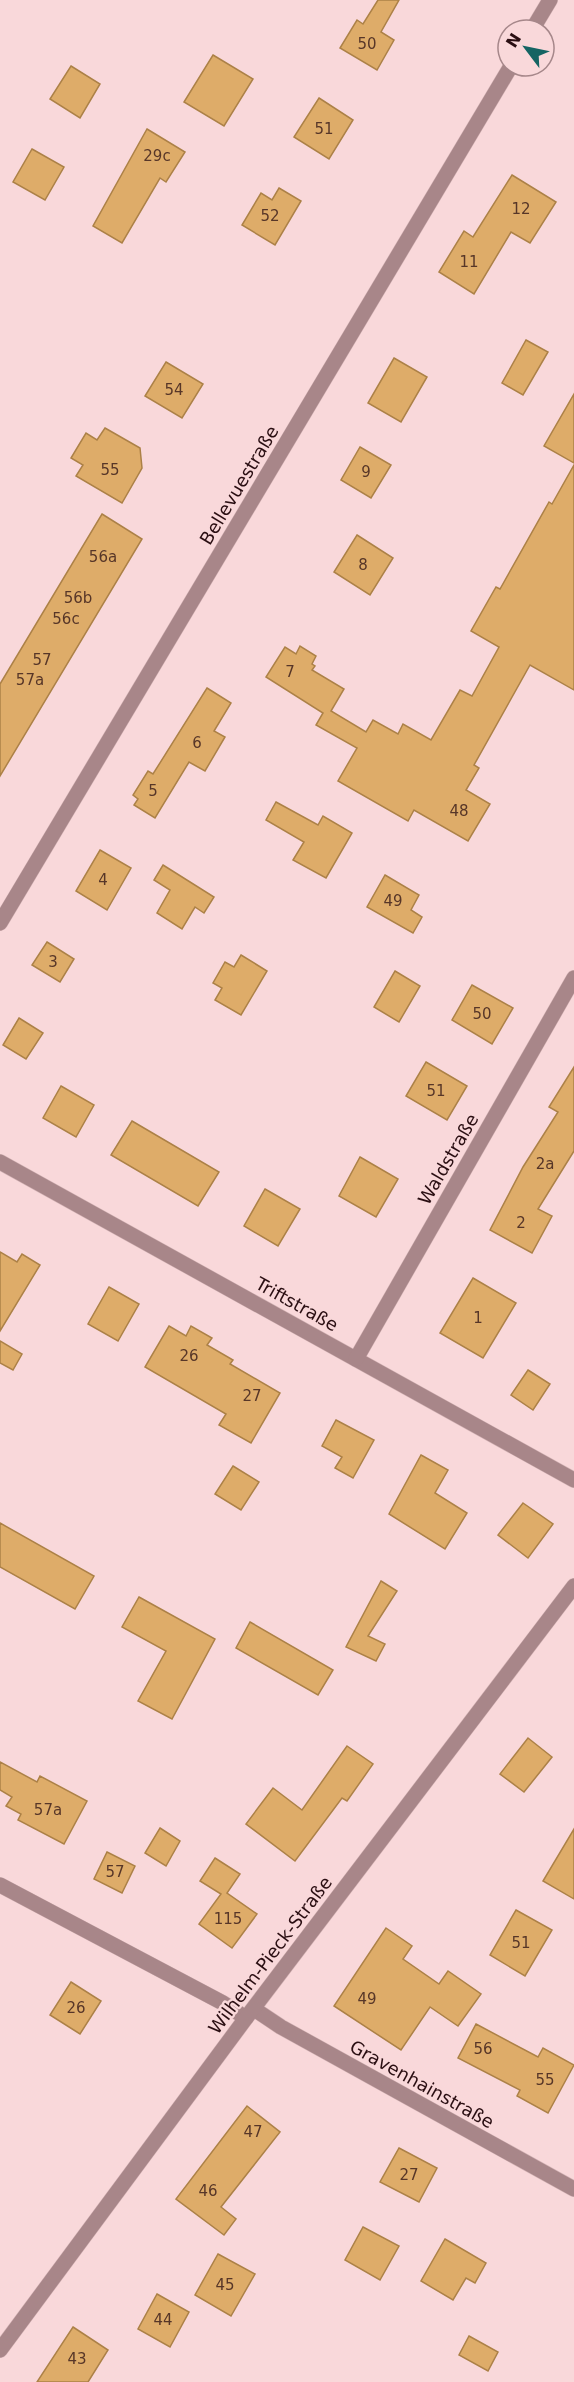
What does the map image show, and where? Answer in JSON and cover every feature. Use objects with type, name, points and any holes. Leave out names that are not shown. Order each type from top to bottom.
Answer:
[{"type":"street","points":[[539,18],[550,0]]},
{"type":"street","name":"Bellevuestraße","points":[[0,923],[504,78]]},
{"type":"street","name":"Waldstraße","points":[[356,1359],[574,978]]},
{"type":"street","name":"Triftstraße","points":[[0,1162],[574,1480]]},
{"type":"street","name":"Wilhelm-Pieck-Straße","points":[[0,2349],[250,2013],[574,1586]]},
{"type":"street","name":"Gravenhainstraße","points":[[0,1885],[223,2003],[281,2027],[574,2189]]},
{"type":"building","points":[[378,0],[399,0],[381,32],[394,40],[377,70],[340,48],[357,20],[363,24]]},
{"type":"building","points":[[213,55],[253,79],[224,126],[184,102]]},
{"type":"building","points":[[71,66],[100,84],[80,118],[50,99]]},
{"type":"building","points":[[319,98],[353,120],[329,159],[294,137]]},
{"type":"building","points":[[147,129],[185,152],[166,182],[160,178],[122,243],[93,226]]},
{"type":"building","points":[[32,149],[64,167],[45,200],[13,182]]},
{"type":"building","points":[[512,175],[556,202],[530,243],[511,232],[474,294],[439,272],[464,231],[473,237]]},
{"type":"building","points":[[279,188],[301,201],[275,245],[242,225],[261,193],[272,200]]},
{"type":"building","points":[[526,340],[548,352],[523,395],[502,383]]},
{"type":"building","points":[[394,358],[427,377],[401,422],[368,403]]},
{"type":"building","points":[[166,362],[203,384],[182,418],[145,396]]},
{"type":"building","points":[[574,394],[574,463],[544,446]]},
{"type":"building","points":[[105,428],[140,448],[142,468],[122,503],[76,476],[83,465],[71,458],[86,433],[97,440]]},
{"type":"building","points":[[360,447],[391,465],[371,498],[341,480]]},
{"type":"building","points":[[574,465],[574,690],[530,665],[474,765],[479,768],[466,790],[490,804],[468,841],[414,810],[408,821],[338,781],[357,748],[316,725],[323,713],[266,677],[285,647],[296,654],[300,646],[316,656],[312,670],[344,689],[331,711],[366,732],[373,720],[398,734],[403,724],[431,740],[460,690],[472,696],[499,647],[471,631],[496,587],[500,589],[549,502],[552,504]]},
{"type":"building","points":[[102,514],[142,539],[0,776],[0,684]]},
{"type":"building","points":[[357,535],[393,558],[370,595],[334,572]]},
{"type":"building","points":[[207,688],[231,703],[214,731],[225,737],[205,771],[189,762],[155,818],[134,805],[138,799],[133,795],[148,771],[153,774]]},
{"type":"building","points":[[276,802],[318,825],[323,816],[352,833],[326,878],[293,860],[304,842],[266,820]]},
{"type":"building","points":[[100,850],[131,868],[107,910],[76,891]]},
{"type":"building","points":[[163,865],[214,897],[204,913],[195,907],[182,929],[157,913],[170,890],[154,880]]},
{"type":"building","points":[[385,875],[419,895],[411,910],[422,917],[413,933],[367,907]]},
{"type":"building","points":[[47,942],[74,959],[60,982],[32,965]]},
{"type":"building","points":[[241,955],[267,971],[241,1015],[215,1000],[222,988],[213,983],[225,962],[234,967]]},
{"type":"building","points":[[395,971],[420,986],[399,1022],[374,1007]]},
{"type":"building","points":[[472,985],[513,1008],[492,1044],[452,1020]]},
{"type":"building","points":[[19,1018],[43,1033],[26,1059],[3,1045]]},
{"type":"building","points":[[426,1062],[467,1086],[447,1120],[406,1096]]},
{"type":"building","points":[[574,1067],[574,1151],[538,1209],[552,1216],[532,1253],[490,1230],[523,1167],[558,1112],[549,1107]]},
{"type":"building","points":[[61,1086],[94,1105],[76,1137],[43,1118]]},
{"type":"building","points":[[132,1121],[219,1172],[198,1206],[111,1155]]},
{"type":"building","points":[[360,1157],[398,1179],[376,1217],[339,1196]]},
{"type":"building","points":[[265,1189],[300,1209],[278,1246],[244,1226]]},
{"type":"building","points":[[0,1252],[17,1262],[22,1254],[40,1265],[0,1331]]},
{"type":"building","points":[[473,1278],[516,1303],[483,1358],[440,1333]]},
{"type":"building","points":[[109,1287],[139,1304],[118,1341],[88,1324]]},
{"type":"building","points":[[169,1326],[186,1336],[191,1326],[212,1338],[207,1345],[233,1360],[230,1364],[280,1393],[251,1443],[219,1425],[226,1414],[145,1367]]},
{"type":"building","points":[[0,1341],[22,1354],[13,1370],[0,1363]]},
{"type":"building","points":[[528,1370],[550,1384],[533,1410],[511,1395]]},
{"type":"building","points":[[336,1420],[374,1440],[353,1478],[335,1468],[342,1457],[322,1446]]},
{"type":"building","points":[[421,1455],[448,1470],[435,1493],[467,1513],[445,1549],[389,1514]]},
{"type":"building","points":[[233,1466],[259,1482],[241,1510],[215,1494]]},
{"type":"building","points":[[523,1503],[553,1524],[528,1558],[498,1535]]},
{"type":"building","points":[[0,1523],[94,1576],[75,1609],[0,1567]]},
{"type":"building","points":[[381,1581],[397,1591],[368,1636],[385,1644],[376,1661],[346,1647]]},
{"type":"building","points":[[139,1597],[215,1639],[172,1719],[138,1701],[166,1651],[122,1627]]},
{"type":"building","points":[[250,1622],[333,1670],[318,1695],[236,1648]]},
{"type":"building","points":[[528,1738],[552,1757],[524,1792],[500,1774]]},
{"type":"building","points":[[347,1746],[373,1764],[347,1801],[342,1798],[295,1861],[246,1824],[273,1788],[302,1810]]},
{"type":"building","points":[[0,1762],[37,1782],[40,1776],[87,1801],[64,1844],[18,1820],[21,1814],[6,1806],[12,1797],[0,1790]]},
{"type":"building","points":[[160,1828],[180,1841],[166,1866],[145,1853]]},
{"type":"building","points":[[574,1829],[574,1899],[543,1881]]},
{"type":"building","points":[[107,1852],[135,1866],[122,1893],[94,1879]]},
{"type":"building","points":[[215,1858],[240,1874],[227,1893],[257,1914],[232,1948],[199,1924],[221,1894],[200,1881]]},
{"type":"building","points":[[516,1910],[552,1930],[525,1976],[490,1955]]},
{"type":"building","points":[[386,1928],[412,1946],[403,1959],[439,1984],[448,1971],[481,1994],[458,2026],[430,2007],[401,2050],[334,2006]]},
{"type":"building","points":[[71,1982],[101,2001],[80,2034],[50,2015]]},
{"type":"building","points":[[476,2024],[538,2057],[543,2048],[574,2065],[548,2113],[517,2096],[520,2090],[458,2058]]},
{"type":"building","points":[[247,2106],[280,2132],[221,2207],[236,2219],[224,2235],[176,2199]]},
{"type":"building","points":[[399,2148],[437,2168],[419,2202],[380,2182]]},
{"type":"building","points":[[363,2227],[399,2246],[380,2280],[345,2260]]},
{"type":"building","points":[[445,2239],[486,2263],[475,2283],[466,2278],[453,2300],[421,2281]]},
{"type":"building","points":[[218,2254],[255,2274],[231,2316],[195,2295]]},
{"type":"building","points":[[157,2294],[189,2312],[170,2347],[138,2329]]},
{"type":"building","points":[[73,2327],[108,2350],[88,2382],[37,2382]]},
{"type":"building","points":[[469,2336],[498,2352],[488,2371],[459,2355]]}]
